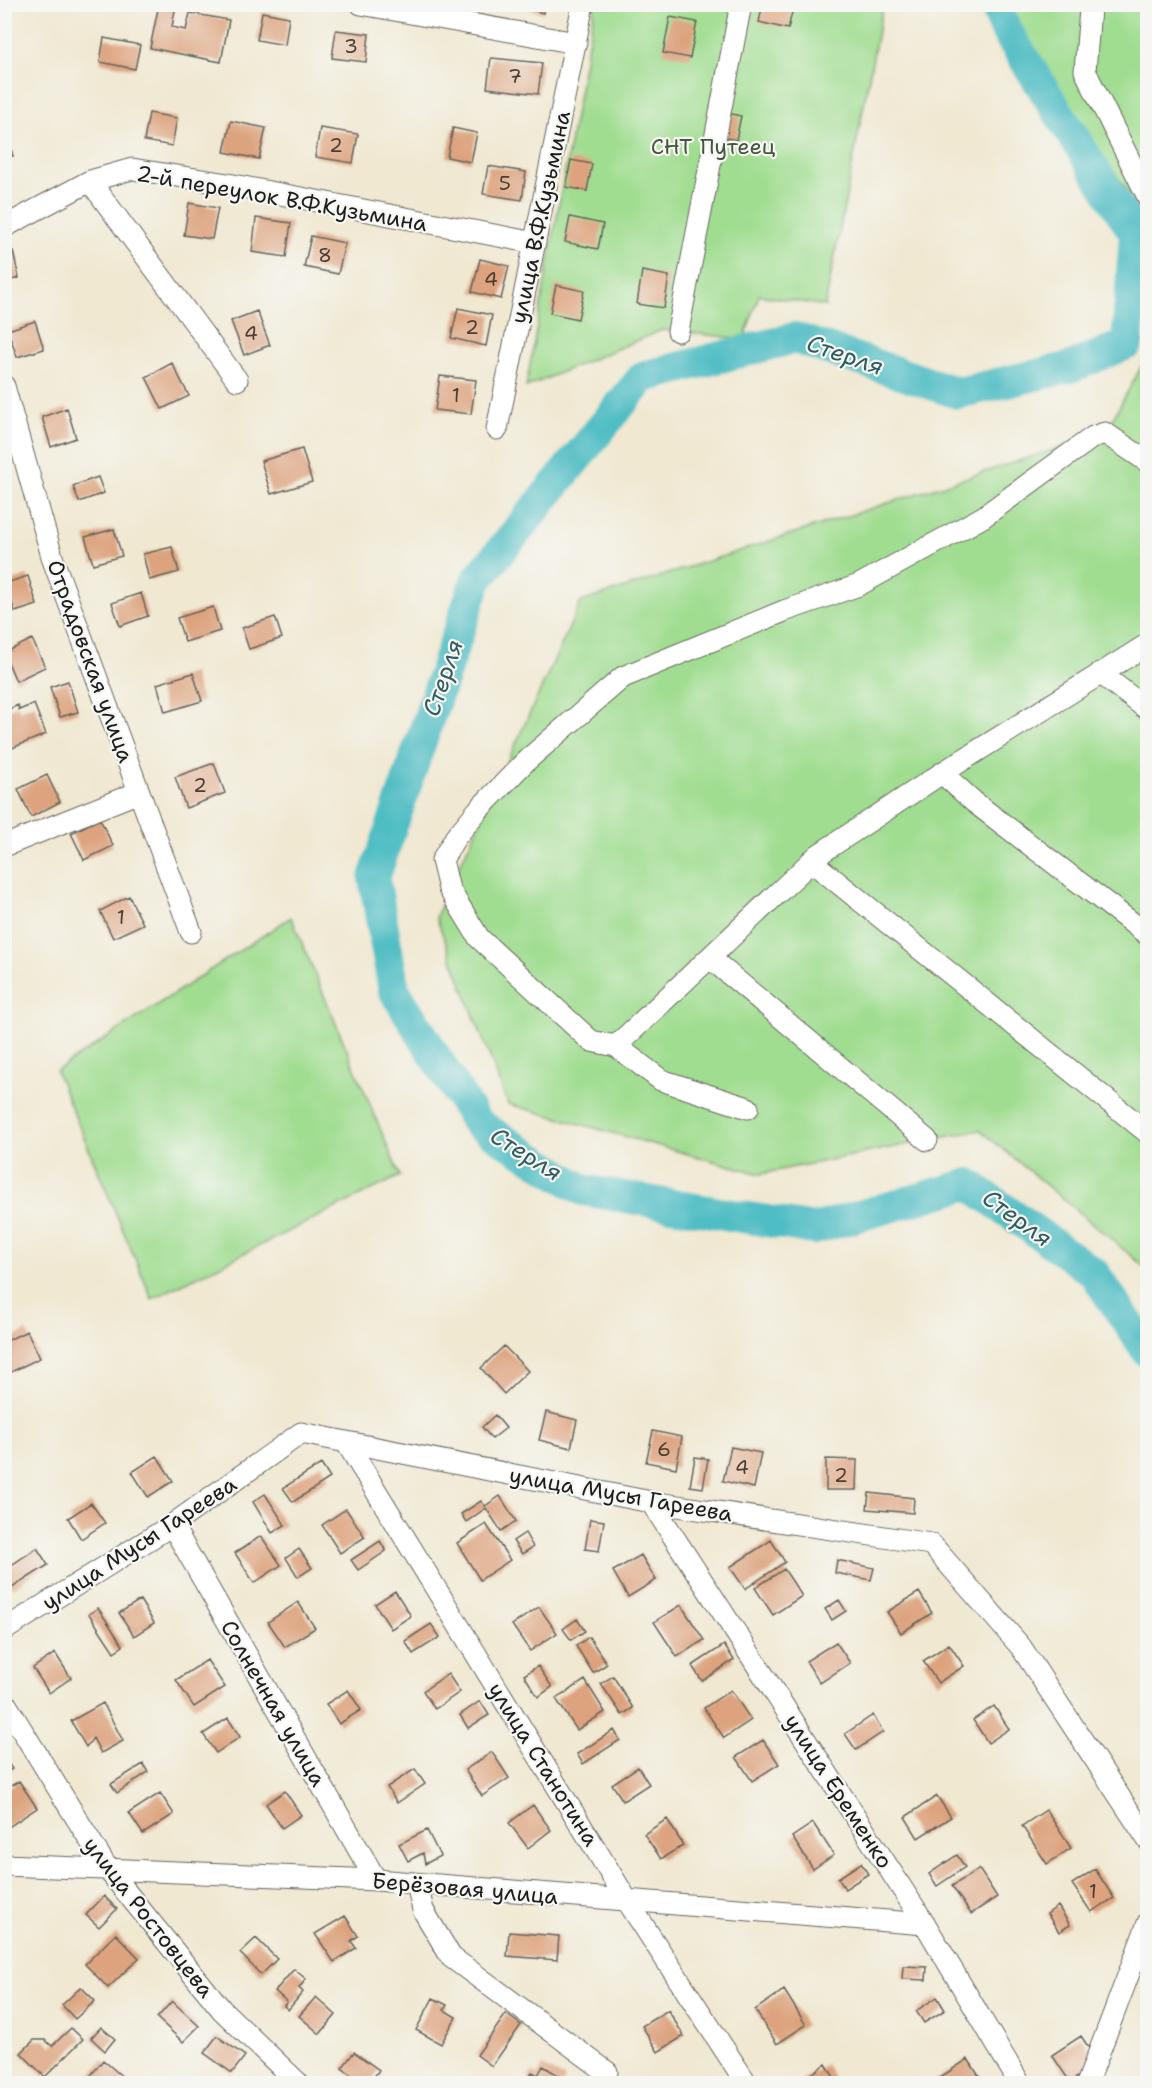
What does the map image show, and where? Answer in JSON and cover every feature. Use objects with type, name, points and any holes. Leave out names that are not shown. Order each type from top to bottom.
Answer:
[{"type":"street","points":[[361,4],[576,43]]},
{"type":"street","name":"улица В.Ф.Кузьмина","points":[[497,429],[583,4]]},
{"type":"street","points":[[678,331],[741,4]]},
{"type":"street","points":[[1088,4],[1090,9],[1085,71],[1148,197]]},
{"type":"street","name":"2-й переулок В.Ф.Кузьмина","points":[[4,227],[90,181],[132,169],[228,184],[535,243]]},
{"type":"street","points":[[90,181],[237,380]]},
{"type":"street","name":"Отрадовская улица","points":[[4,386],[52,560],[191,932]]},
{"type":"street","points":[[748,1108],[661,1080],[616,1046],[591,1041],[535,992],[479,938],[449,889],[442,860],[455,838],[478,810],[526,761],[623,677],[784,611],[859,585],[983,517],[1092,437],[1105,433],[1148,462]]},
{"type":"street","points":[[616,1046],[811,861],[942,773],[1148,644]]},
{"type":"street","points":[[1100,673],[1148,710]]},
{"type":"street","points":[[942,773],[974,802],[1148,936]]},
{"type":"street","points":[[4,846],[139,792]]},
{"type":"street","points":[[811,861],[1148,1133]]},
{"type":"street","points":[[710,958],[927,1140]]},
{"type":"street","name":"улица Мусы Гареева","points":[[4,1630],[172,1526],[301,1433],[651,1502],[931,1544],[1021,1647],[1148,1840]]},
{"type":"street","name":"улица Станотина","points":[[346,1442],[628,1902],[747,2084]]},
{"type":"street","name":"улица Еременко","points":[[651,1502],[925,1924],[1020,2084]]},
{"type":"street","name":"Солнечная улица","points":[[172,1526],[376,1880]]},
{"type":"street","name":"улица Ростовцева","points":[[4,1701],[109,1871],[222,2010],[299,2084]]},
{"type":"street","name":"Берёзовая улица","points":[[4,1865],[376,1880],[925,1924]]},
{"type":"street","points":[[417,1884],[423,1910],[451,1956],[607,2072]]},
{"type":"street","points":[[1087,2084],[1148,1923]]},
{"type":"green space","name":"СНТ Путеец","points":[[595,5],[883,5],[825,306],[759,295],[744,339],[662,330],[526,387]]},
{"type":"green space","points":[[1003,5],[1147,5],[1147,216],[1006,30]]},
{"type":"green space","points":[[1147,356],[1147,1269],[980,1130],[760,1174],[508,1104],[436,917],[581,602],[1105,433]]},
{"type":"green space","points":[[291,917],[400,1176],[152,1299],[56,1071]]},
{"type":"building","points":[[159,4],[176,4],[172,27],[186,30],[190,13],[229,20],[221,62],[150,48]]},
{"type":"building","points":[[512,4],[545,4],[543,13]]},
{"type":"building","points":[[763,4],[794,4],[788,29],[759,22]]},
{"type":"building","points":[[262,12],[289,17],[285,45],[257,40]]},
{"type":"building","points":[[670,17],[697,22],[690,58],[663,53]]},
{"type":"building","points":[[336,30],[369,34],[366,62],[332,58]]},
{"type":"building","points":[[104,38],[140,45],[135,69],[100,62]]},
{"type":"building","points":[[491,58],[542,63],[538,94],[487,88]]},
{"type":"building","points":[[149,113],[177,118],[172,146],[144,141]]},
{"type":"building","points":[[727,113],[741,116],[736,140],[722,137]]},
{"type":"building","points":[[231,121],[266,128],[259,159],[224,152]]},
{"type":"building","points":[[320,128],[358,134],[353,163],[315,157]]},
{"type":"building","points":[[453,128],[477,133],[471,162],[447,157]]},
{"type":"building","points":[[4,129],[13,156],[4,159]]},
{"type":"building","points":[[571,160],[592,164],[587,191],[566,187]]},
{"type":"building","points":[[488,166],[526,172],[522,200],[483,194]]},
{"type":"building","points":[[189,203],[218,208],[212,239],[184,235]]},
{"type":"building","points":[[570,217],[603,224],[598,249],[565,242]]},
{"type":"building","points":[[256,218],[291,223],[286,257],[252,252]]},
{"type":"building","points":[[311,236],[345,243],[338,274],[304,267]]},
{"type":"building","points":[[13,251],[19,278],[4,282],[4,253]]},
{"type":"building","points":[[480,259],[509,266],[501,299],[472,292]]},
{"type":"building","points":[[642,271],[669,276],[664,308],[637,304]]},
{"type":"building","points":[[556,285],[584,291],[578,319],[550,313]]},
{"type":"building","points":[[458,308],[492,315],[486,346],[451,338]]},
{"type":"building","points":[[257,311],[270,345],[244,355],[231,321]]},
{"type":"building","points":[[35,321],[44,349],[17,357],[8,330]]},
{"type":"building","points":[[172,363],[189,396],[162,409],[146,377]]},
{"type":"building","points":[[440,376],[476,380],[471,414],[435,410]]},
{"type":"building","points":[[67,408],[76,438],[51,447],[42,417]]},
{"type":"building","points":[[302,449],[312,482],[271,494],[261,461]]},
{"type":"building","points":[[98,477],[104,493],[79,502],[73,486]]},
{"type":"building","points":[[114,529],[122,556],[93,564],[85,537]]},
{"type":"building","points":[[172,547],[179,572],[149,580],[143,554]]},
{"type":"building","points":[[28,576],[37,605],[15,612],[6,583]]},
{"type":"building","points":[[141,593],[148,616],[120,626],[112,603]]},
{"type":"building","points":[[213,607],[220,631],[185,642],[177,618]]},
{"type":"building","points":[[275,617],[282,638],[249,649],[242,628]]},
{"type":"building","points":[[32,639],[45,667],[16,681],[4,653]]},
{"type":"building","points":[[193,673],[202,701],[165,712],[157,684]]},
{"type":"building","points":[[68,681],[78,712],[60,717],[50,687]]},
{"type":"building","points":[[34,704],[46,734],[5,751],[5,711],[18,705],[19,710]]},
{"type":"building","points":[[214,763],[225,793],[186,808],[175,777]]},
{"type":"building","points":[[47,775],[60,802],[31,817],[18,789]]},
{"type":"building","points":[[100,819],[113,846],[84,860],[71,833]]},
{"type":"building","points":[[129,896],[143,924],[113,938],[100,911]]},
{"type":"building","points":[[27,1331],[40,1358],[11,1372],[4,1358],[4,1342]]},
{"type":"building","points":[[504,1346],[528,1371],[504,1394],[481,1368]]},
{"type":"building","points":[[546,1412],[577,1420],[571,1448],[539,1440]]},
{"type":"building","points":[[495,1415],[506,1428],[492,1439],[482,1427]]},
{"type":"building","points":[[653,1431],[682,1437],[676,1468],[646,1462]]},
{"type":"building","points":[[731,1447],[761,1453],[754,1488],[723,1481]]},
{"type":"building","points":[[157,1456],[173,1481],[148,1497],[132,1472]]},
{"type":"building","points":[[695,1457],[708,1459],[703,1488],[690,1486]]},
{"type":"building","points":[[826,1459],[857,1460],[856,1490],[826,1490]]},
{"type":"building","points":[[321,1464],[330,1478],[293,1502],[283,1488]]},
{"type":"building","points":[[869,1493],[914,1498],[913,1513],[867,1509]]},
{"type":"building","points":[[265,1494],[285,1525],[272,1533],[253,1502]]},
{"type":"building","points":[[500,1496],[516,1521],[501,1531],[486,1508],[466,1522],[461,1514],[481,1501],[485,1506]]},
{"type":"building","points":[[91,1503],[105,1523],[81,1539],[68,1518]]},
{"type":"building","points":[[346,1509],[365,1537],[340,1553],[322,1525]]},
{"type":"building","points":[[590,1519],[604,1521],[599,1551],[585,1549]]},
{"type":"building","points":[[486,1524],[510,1560],[480,1580],[457,1543]]},
{"type":"building","points":[[525,1533],[533,1547],[522,1554],[513,1541]]},
{"type":"building","points":[[261,1536],[281,1565],[254,1583],[235,1553]]},
{"type":"building","points":[[771,1540],[785,1562],[745,1589],[730,1567]]},
{"type":"building","points":[[380,1541],[386,1551],[358,1570],[351,1560]]},
{"type":"building","points":[[37,1548],[48,1565],[12,1588],[4,1576],[4,1570]]},
{"type":"building","points":[[299,1549],[312,1568],[298,1577],[286,1558]]},
{"type":"building","points":[[641,1555],[656,1580],[628,1597],[613,1571]]},
{"type":"building","points":[[837,1560],[874,1568],[871,1580],[835,1573]]},
{"type":"building","points":[[784,1569],[802,1596],[773,1615],[755,1588]]},
{"type":"building","points":[[395,1591],[411,1616],[391,1629],[375,1604]]},
{"type":"building","points":[[919,1592],[932,1613],[901,1633],[887,1612]]},
{"type":"building","points":[[140,1600],[154,1623],[134,1636],[119,1613]]},
{"type":"building","points":[[839,1600],[846,1611],[832,1620],[825,1609]]},
{"type":"building","points":[[298,1602],[315,1628],[285,1647],[268,1622]]},
{"type":"building","points":[[681,1605],[704,1640],[677,1657],[654,1622]]},
{"type":"building","points":[[539,1607],[557,1633],[530,1651],[512,1625]]},
{"type":"building","points":[[98,1608],[123,1646],[114,1652],[89,1614]]},
{"type":"building","points":[[577,1619],[585,1631],[571,1640],[563,1629]]},
{"type":"building","points":[[431,1624],[440,1637],[413,1654],[405,1641]]},
{"type":"building","points":[[589,1637],[607,1664],[593,1673],[576,1646]]},
{"type":"building","points":[[836,1642],[850,1663],[820,1683],[806,1661]]},
{"type":"building","points":[[949,1644],[964,1666],[938,1683],[923,1661]]},
{"type":"building","points":[[724,1645],[734,1660],[702,1681],[692,1666]]},
{"type":"building","points":[[55,1653],[71,1678],[49,1693],[33,1668]]},
{"type":"building","points":[[207,1660],[225,1687],[194,1707],[176,1680]]},
{"type":"building","points":[[538,1666],[552,1687],[538,1697],[524,1675]]},
{"type":"building","points":[[448,1674],[460,1692],[435,1709],[423,1691]]},
{"type":"building","points":[[613,1676],[633,1708],[622,1715],[601,1684]]},
{"type":"building","points":[[585,1680],[605,1712],[577,1730],[556,1699]]},
{"type":"building","points":[[348,1690],[361,1710],[339,1724],[326,1704]]},
{"type":"building","points":[[731,1690],[751,1720],[724,1738],[704,1708]]},
{"type":"building","points":[[480,1701],[489,1715],[468,1728],[460,1715]]},
{"type":"building","points":[[103,1703],[123,1741],[101,1753],[93,1738],[86,1747],[71,1721]]},
{"type":"building","points":[[994,1706],[1009,1729],[988,1743],[973,1720]]},
{"type":"building","points":[[873,1715],[883,1732],[856,1750],[845,1734]]},
{"type":"building","points":[[228,1718],[240,1737],[216,1753],[203,1734]]},
{"type":"building","points":[[614,1730],[620,1740],[583,1764],[577,1754]]},
{"type":"building","points":[[763,1740],[779,1764],[752,1781],[736,1757]]},
{"type":"building","points":[[492,1752],[509,1778],[482,1796],[465,1770]]},
{"type":"building","points":[[4,1757],[12,1769],[4,1774]]},
{"type":"building","points":[[143,1764],[148,1772],[117,1793],[111,1784]]},
{"type":"building","points":[[638,1767],[649,1784],[623,1801],[612,1784]]},
{"type":"building","points":[[415,1769],[425,1784],[397,1803],[387,1787]]},
{"type":"building","points":[[19,1781],[37,1808],[7,1828],[4,1824],[4,1790]]},
{"type":"building","points":[[285,1791],[301,1815],[282,1828],[266,1804]]},
{"type":"building","points":[[160,1793],[174,1814],[143,1834],[129,1813]]},
{"type":"building","points":[[937,1796],[951,1817],[918,1838],[905,1817]]},
{"type":"building","points":[[533,1805],[551,1830],[528,1848],[509,1823]]},
{"type":"building","points":[[1046,1810],[1071,1848],[1047,1864],[1022,1826]]},
{"type":"building","points":[[667,1819],[683,1845],[661,1859],[644,1834]]},
{"type":"building","points":[[813,1823],[834,1855],[813,1869],[792,1837]]},
{"type":"building","points":[[427,1830],[440,1856],[425,1864],[423,1853],[408,1861],[399,1844]]},
{"type":"building","points":[[957,1855],[965,1867],[937,1886],[929,1874]]},
{"type":"building","points":[[861,1863],[868,1874],[845,1889],[838,1878]]},
{"type":"building","points":[[979,1869],[997,1897],[971,1914],[952,1886]]},
{"type":"building","points":[[1095,1869],[1114,1898],[1091,1912],[1072,1884]]},
{"type":"building","points":[[104,1896],[117,1909],[99,1927],[86,1915]]},
{"type":"building","points":[[1058,1906],[1070,1925],[1059,1932],[1047,1914]]},
{"type":"building","points":[[345,1916],[358,1936],[351,1941],[356,1948],[334,1962],[315,1934]]},
{"type":"building","points":[[509,1932],[559,1936],[557,1960],[507,1956]]},
{"type":"building","points":[[116,1934],[139,1958],[108,1988],[85,1964]]},
{"type":"building","points":[[256,1938],[277,1959],[261,1975],[240,1953]]},
{"type":"building","points":[[903,1966],[927,1967],[926,1980],[902,1979]]},
{"type":"building","points":[[294,1969],[306,1979],[299,1988],[303,1992],[288,2010],[284,2006],[287,2002],[275,1991]]},
{"type":"building","points":[[81,1987],[95,2001],[75,2019],[62,2005]]},
{"type":"building","points":[[784,1990],[806,2025],[777,2044],[755,2010]]},
{"type":"building","points":[[316,1997],[336,2015],[320,2034],[299,2016]]},
{"type":"building","points":[[937,1997],[945,2010],[924,2023],[916,2011]]},
{"type":"building","points":[[433,1998],[447,2005],[444,2010],[456,2017],[441,2044],[416,2030]]},
{"type":"building","points":[[172,2001],[199,2026],[183,2042],[157,2018]]},
{"type":"building","points":[[668,2010],[684,2036],[658,2052],[642,2026]]},
{"type":"building","points":[[506,2014],[521,2025],[492,2066],[477,2055]]},
{"type":"building","points":[[101,2027],[115,2039],[105,2051],[91,2038]]},
{"type":"building","points":[[71,2028],[83,2039],[45,2077],[21,2053],[34,2040],[45,2040],[52,2046]]},
{"type":"building","points":[[217,2036],[245,2056],[232,2073],[204,2053]]},
{"type":"building","points":[[1081,2036],[1099,2063],[1070,2082],[1052,2055]]},
{"type":"building","points":[[354,2052],[379,2070],[369,2084],[363,2084],[342,2068]]},
{"type":"building","points":[[968,2059],[984,2084],[930,2084]]},
{"type":"building","points":[[103,2060],[124,2078],[119,2084],[84,2084]]},
{"type":"building","points":[[826,2064],[838,2084],[797,2084]]},
{"type":"building","points":[[543,2066],[565,2079],[563,2084],[533,2084],[534,2082],[528,2078],[532,2072],[538,2075]]},
{"type":"waterway","name":"Стерля","points":[[995,4],[1006,30],[1135,234],[1127,344],[1071,367],[958,393],[795,338],[643,377],[476,581],[374,878],[394,990],[477,1123],[583,1190],[814,1229],[969,1184],[1094,1273],[1148,1352]]}]
